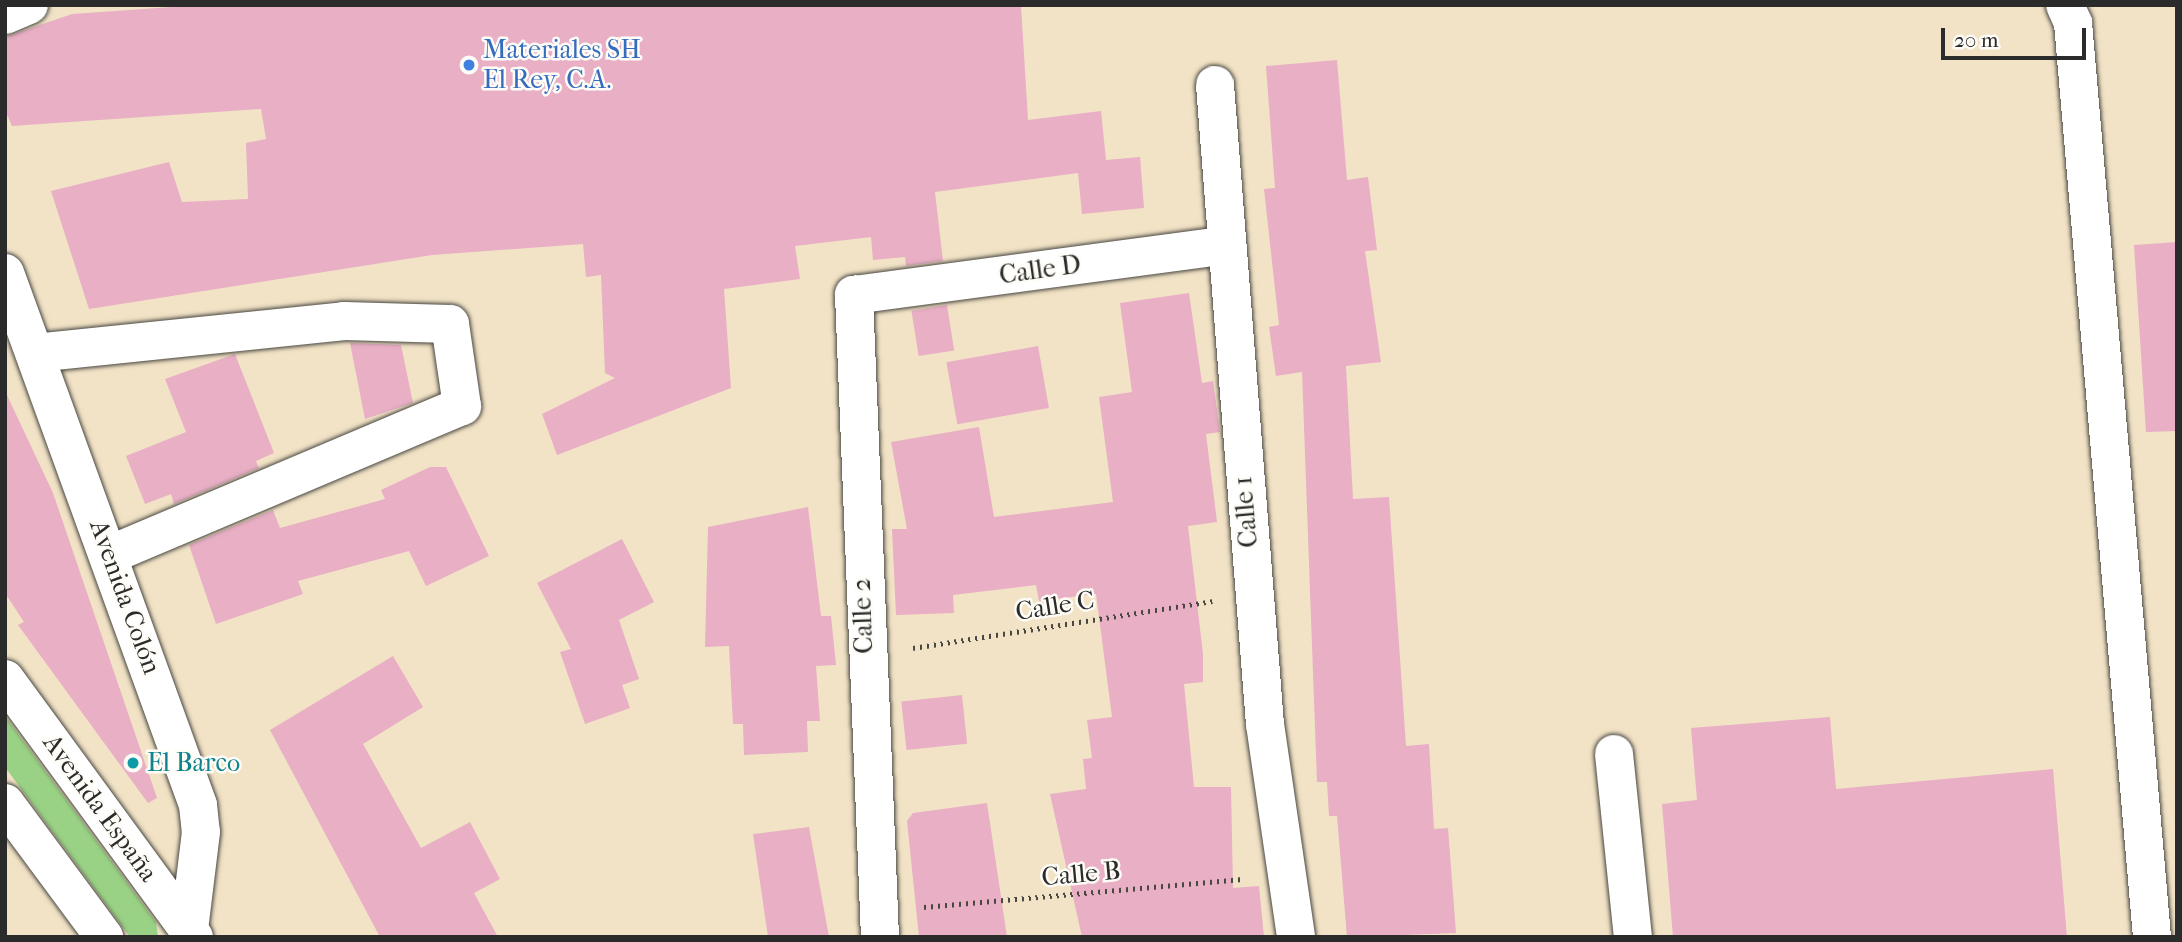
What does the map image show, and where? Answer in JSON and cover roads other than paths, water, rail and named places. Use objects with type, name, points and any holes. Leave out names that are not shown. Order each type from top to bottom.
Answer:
[{"type":"street","points":[[5,15],[29,5]]},
{"type":"street","points":[[2065,5],[2073,23],[2152,937]]},
{"type":"street","name":"Calle 1","points":[[1215,85],[1253,594],[1296,937]]},
{"type":"street","name":"Calle D","points":[[854,295],[1227,245]]},
{"type":"street","name":"Avenida Colón","points":[[5,273],[110,555],[198,805],[201,832],[190,934]]},
{"type":"street","name":"Calle 2","points":[[854,295],[864,656],[879,924]]},
{"type":"street","points":[[35,353],[344,321],[450,324],[462,407],[110,555]]},
{"type":"street","name":"Avenida España","points":[[5,679],[190,934]]},
{"type":"street","points":[[1614,754],[1633,937]]},
{"type":"street","points":[[5,803],[104,937]]},
{"type":"place","name":"Materiales SH El Rey, C.A.","points":[[469,65]]},
{"type":"place","name":"El Barco","points":[[133,763]]}]
